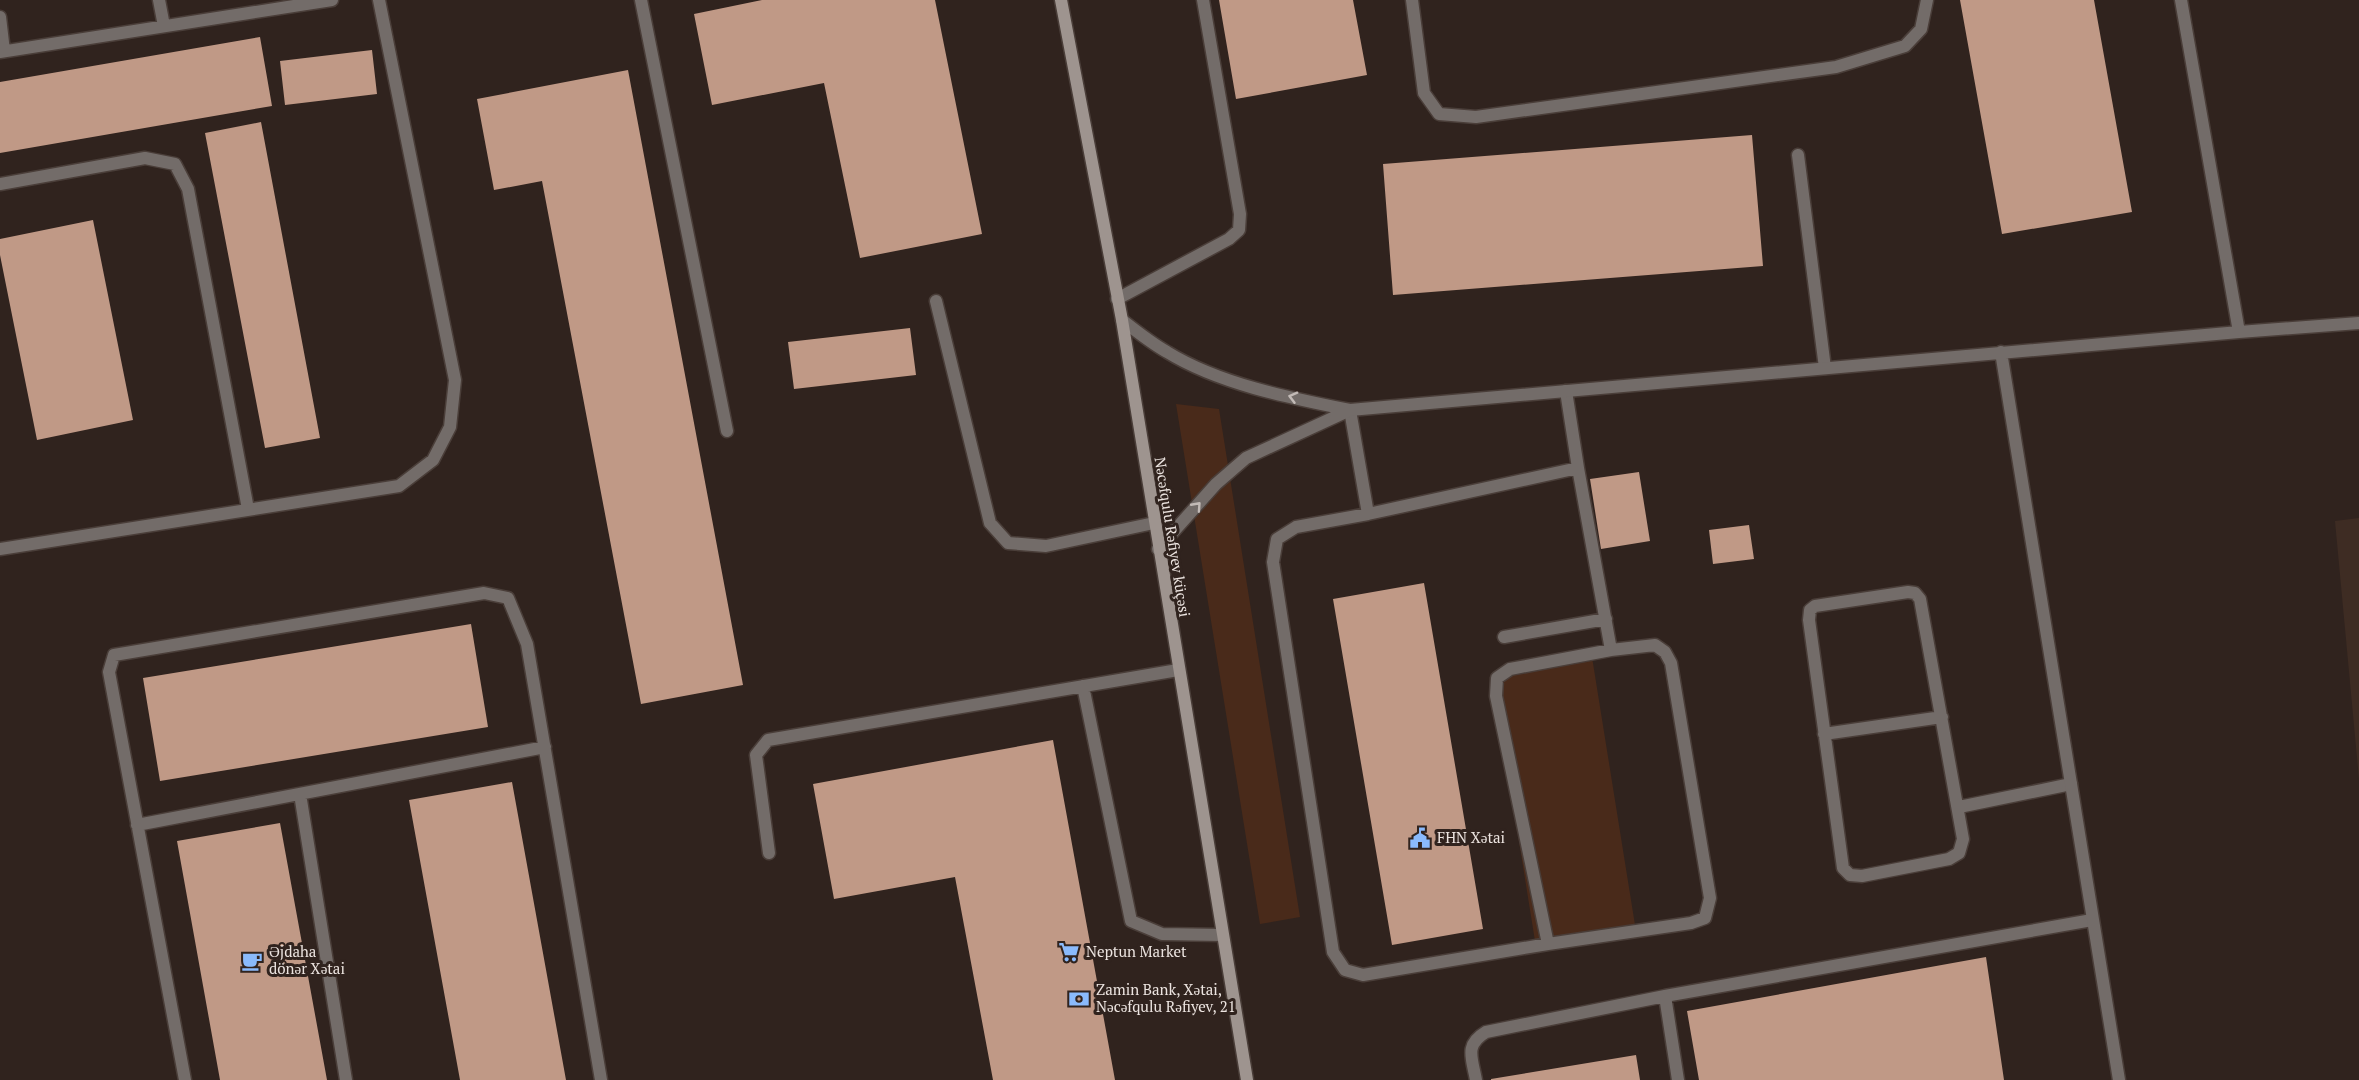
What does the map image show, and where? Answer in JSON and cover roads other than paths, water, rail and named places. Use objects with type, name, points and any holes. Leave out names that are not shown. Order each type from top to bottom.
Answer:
[{"type":"main road","name":"Nəcəfqulu Rəfiyev küçəsi","points":[[1061,0],[1122,320],[1247,1080]]},
{"type":"street","points":[[159,0],[164,26]]},
{"type":"street","points":[[0,17],[2,51],[295,3],[332,0]]},
{"type":"street","points":[[0,549],[399,486],[433,460],[450,427],[455,380],[380,0]]},
{"type":"street","points":[[641,0],[727,431]]},
{"type":"street","points":[[1117,299],[1229,239],[1239,230],[1240,214],[1203,0]]},
{"type":"street","points":[[1412,0],[1424,93],[1439,114],[1476,117],[1846,64],[1905,46],[1922,29],[1927,0]]},
{"type":"street","points":[[2181,0],[2239,332]]},
{"type":"street","points":[[1798,154],[1825,368]]},
{"type":"street","points":[[0,184],[145,158],[175,164],[188,189],[248,509]]},
{"type":"street","points":[[936,301],[990,523],[1008,543],[1046,546],[1154,523]]},
{"type":"street","points":[[1122,320],[1167,352],[1205,370],[1252,386],[1350,410],[2001,352],[2359,323]]},
{"type":"street","points":[[2001,352],[2119,1080]]},
{"type":"street","points":[[1566,391],[1611,650]]},
{"type":"street","points":[[1350,410],[1368,514]]},
{"type":"street","points":[[1158,549],[1216,484],[1246,458],[1350,410]]},
{"type":"street","points":[[1548,944],[1496,696],[1497,678],[1509,669],[1611,650],[1655,645],[1665,652],[1671,663],[1710,898],[1705,918],[1691,923],[1363,975],[1345,970],[1333,952],[1274,562],[1277,539],[1296,527],[1368,514],[1578,468]]},
{"type":"street","points":[[1908,592],[1915,593],[1920,599],[1942,717],[1959,807],[1963,839],[1959,852],[1949,859],[1862,876],[1850,875],[1843,868],[1809,620],[1810,609],[1815,606],[1908,592]]},
{"type":"street","points":[[185,1080],[109,672],[114,655],[484,593],[508,598],[527,644],[601,1080]]},
{"type":"street","points":[[1504,637],[1606,620]]},
{"type":"street","points":[[769,853],[756,755],[768,740],[1178,670]]},
{"type":"street","points":[[1083,686],[1131,921],[1162,934],[1222,935]]},
{"type":"street","points":[[1824,734],[1942,717]]},
{"type":"street","points":[[137,825],[545,747]]},
{"type":"street","points":[[1959,807],[2071,784]]},
{"type":"street","points":[[300,794],[346,1080]]},
{"type":"street","points":[[1476,1080],[1470,1048],[1475,1038],[1486,1032],[1665,996],[2092,920]]},
{"type":"street","points":[[1665,996],[1678,1080]]},
{"type":"place","name":"FHN Xətai","points":[[1420,838]]},
{"type":"place","name":"Neptun Market","points":[[1069,952]]},
{"type":"place","name":"Əjdaha dönər Xətai","points":[[252,961]]},
{"type":"place","name":"Zamin Bank, Xətai, Nəcəfqulu Rəfiyev, 21","points":[[1079,999]]}]
